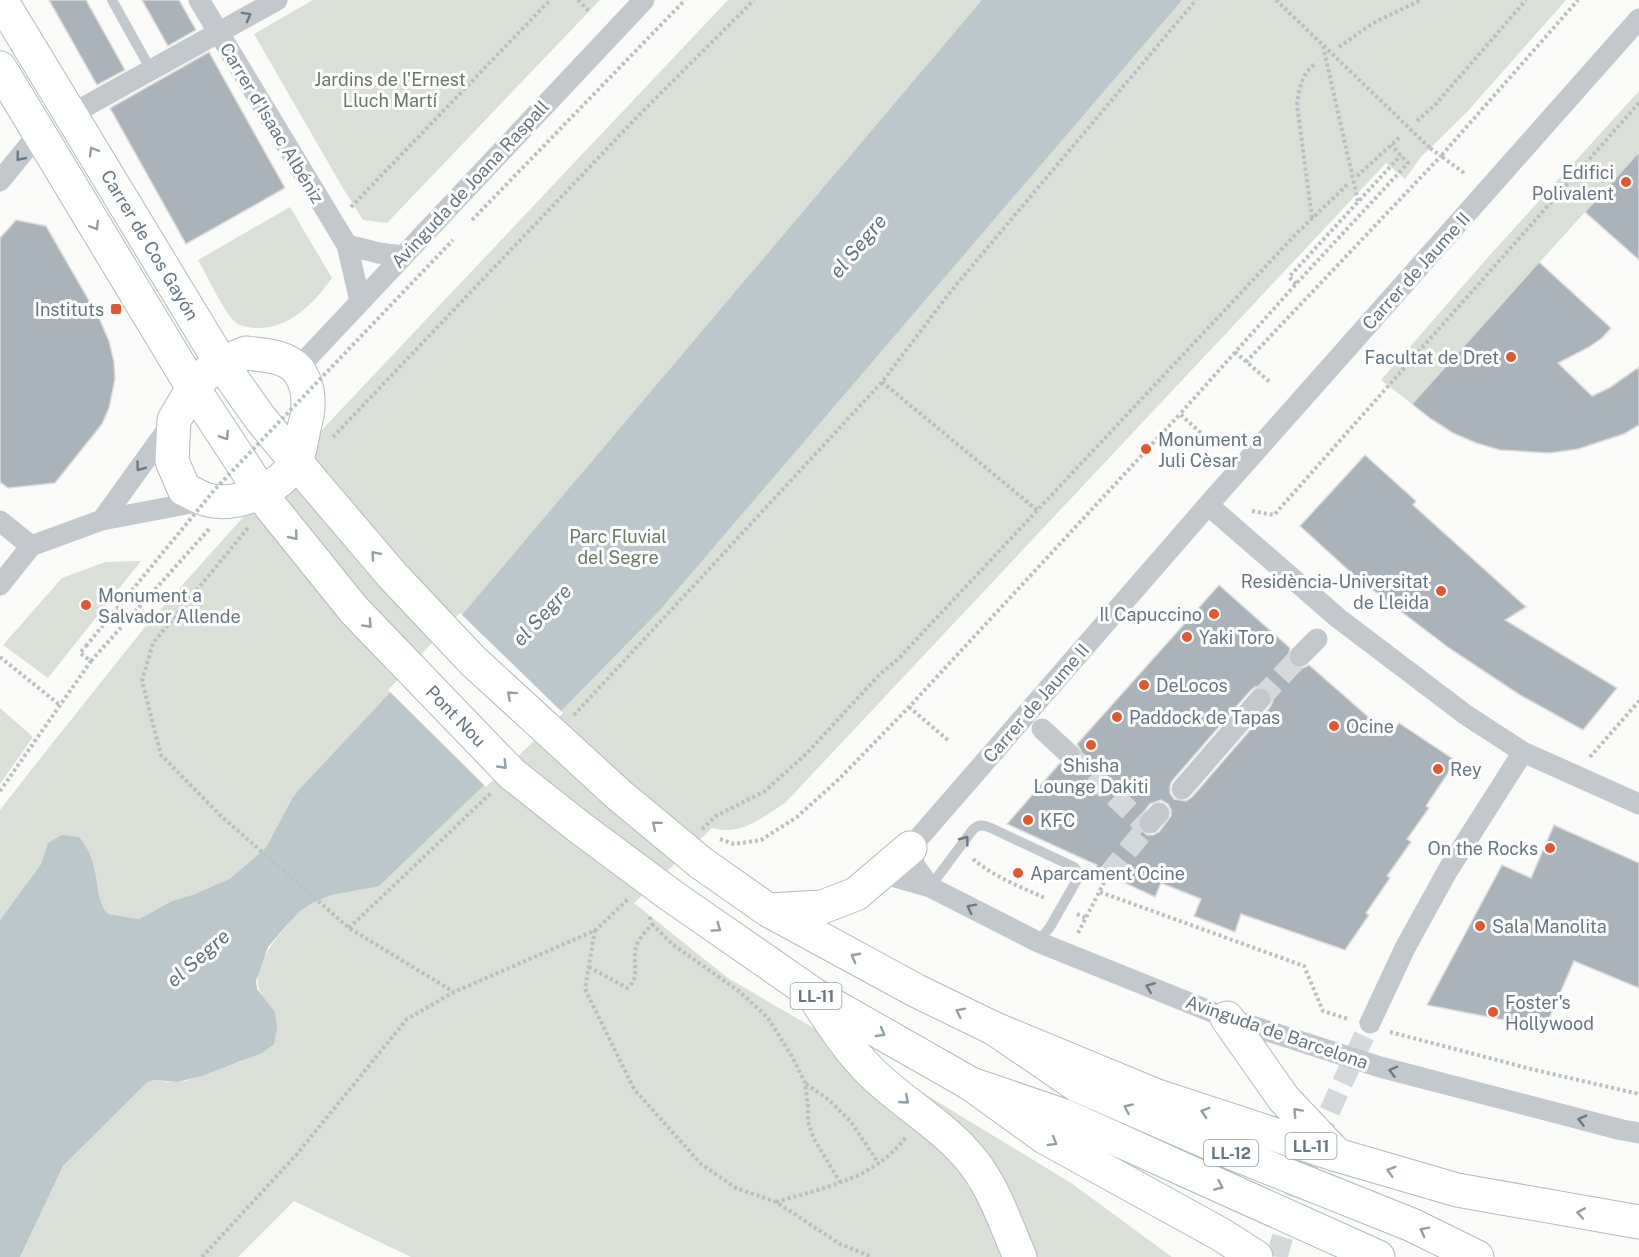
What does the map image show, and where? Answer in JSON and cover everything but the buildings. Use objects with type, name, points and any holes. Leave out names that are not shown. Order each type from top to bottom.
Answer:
[{"type":"main road","name":"Carrer de Cos Gayón","points":[[1,0],[221,363],[303,471]]},
{"type":"main road","name":"Carrer de Cos Gayón","points":[[0,68],[193,388],[267,501]]},
{"type":"main road","points":[[303,471],[282,479],[267,501],[234,501],[209,514],[184,489],[172,461],[174,420],[193,388],[209,371],[221,363],[246,353],[274,356],[297,369],[308,388],[309,412],[303,471],[392,574],[473,661],[618,794],[705,844]]},
{"type":"main road","name":"Pont Nou","points":[[267,501],[354,610],[512,774],[579,827],[658,902]]},
{"type":"main road","name":"LL-11","points":[[705,844],[768,910],[917,991],[995,1029],[1156,1096],[1337,1155],[1457,1190],[1639,1222]]},
{"type":"main road","points":[[768,910],[822,907],[856,894],[910,848]]},
{"type":"main road","name":"LL-11","points":[[658,902],[971,1084],[1046,1138],[1220,1234],[1256,1257]]},
{"type":"main road","points":[[813,994],[845,1044],[871,1073],[923,1115],[973,1162],[990,1189],[1020,1257]]},
{"type":"main road","points":[[1227,1018],[1284,1099],[1337,1155]]},
{"type":"main road","name":"LL-12","points":[[995,1029],[1077,1085],[1232,1153],[1412,1224],[1477,1257]]},
{"type":"main road","name":"LL-12","points":[[971,1084],[1065,1116],[1378,1257]]},
{"type":"street","name":"Carrer d'Isaac Albéniz","points":[[199,0],[347,244],[360,302]]},
{"type":"street","points":[[70,114],[277,0]]},
{"type":"street","name":"Avinguda de Joana Raspall","points":[[297,369],[644,0]]},
{"type":"street","name":"Carrer de Jaume II","points":[[910,848],[1208,505],[1639,19]]},
{"type":"street","points":[[0,181],[39,133]]},
{"type":"street","points":[[347,244],[379,253],[402,256]]},
{"type":"street","points":[[102,520],[174,420]]},
{"type":"street","points":[[1208,505],[1338,618],[1466,715],[1523,752],[1639,804]]},
{"type":"street","points":[[0,585],[31,546],[102,520],[209,514]]},
{"type":"street","points":[[0,521],[31,546]]},
{"type":"street","points":[[1300,656],[1317,639]]},
{"type":"street","points":[[1182,789],[1260,699]]},
{"type":"street","points":[[1042,729],[1069,753]]},
{"type":"street","points":[[1370,1023],[1406,948],[1448,870],[1523,752]]},
{"type":"street","points":[[910,848],[915,866],[930,887]]},
{"type":"street","name":"Avinguda de Barcelona","points":[[881,873],[930,887],[1038,942],[1227,1018],[1380,1067],[1623,1130],[1639,1132]]},
{"type":"lane","points":[[112,0],[151,70]]},
{"type":"lane","points":[[930,887],[975,826],[984,825],[1074,867],[1078,878],[1050,927],[1038,942]]},
{"type":"path","points":[[348,210],[550,0]]},
{"type":"path","points":[[579,0],[591,13]]},
{"type":"path","points":[[469,223],[685,0]]},
{"type":"path","points":[[303,471],[639,114],[754,0]]},
{"type":"path","points":[[569,719],[882,382],[951,291],[1196,0]]},
{"type":"path","points":[[1276,0],[1430,148],[1464,173]]},
{"type":"path","points":[[1339,47],[1373,22],[1421,0]]},
{"type":"path","points":[[1417,121],[1436,104],[1526,0]]},
{"type":"path","points":[[1246,362],[1441,156],[1578,0]]},
{"type":"path","points":[[1323,45],[1358,201]]},
{"type":"path","points":[[1312,219],[1298,105],[1299,86],[1309,69],[1316,63]]},
{"type":"path","points":[[1208,505],[1274,515],[1639,103]]},
{"type":"path","points":[[1357,176],[1401,136]]},
{"type":"path","points":[[1348,184],[1289,241],[898,659],[879,675],[806,753],[765,791],[716,816],[705,844],[734,844],[760,840],[797,817],[839,779],[909,707],[1180,414],[1408,163],[1391,145]]},
{"type":"path","points":[[1296,284],[1289,277],[1401,155]]},
{"type":"path","points":[[91,662],[80,653],[216,488],[461,232]]},
{"type":"path","points":[[1235,352],[1270,383]]},
{"type":"path","points":[[882,382],[1037,510]]},
{"type":"path","points":[[1180,414],[1214,445]]},
{"type":"path","points":[[267,501],[153,643],[142,681],[161,755],[221,816],[349,928],[454,992]]},
{"type":"path","points":[[0,791],[91,662],[209,514]]},
{"type":"path","points":[[0,657],[60,706]]},
{"type":"path","points":[[1574,776],[1639,701]]},
{"type":"path","points":[[909,707],[949,741]]},
{"type":"path","points":[[349,928],[493,791]]},
{"type":"path","points":[[964,841],[973,860],[981,866],[1086,918]]},
{"type":"path","points":[[1075,939],[1108,876]]},
{"type":"path","points":[[202,1257],[297,1154],[407,1019],[454,992],[596,930],[630,897]]},
{"type":"path","points":[[589,968],[627,988],[632,984],[636,947],[652,924],[658,902]]},
{"type":"path","points":[[652,924],[672,944],[740,992],[768,1018],[793,1058],[805,1083],[808,1122],[814,1139],[840,1182]]},
{"type":"path","points":[[596,930],[585,989],[634,1089],[701,1164],[736,1188],[776,1202],[840,1244],[872,1257]]},
{"type":"path","points":[[805,1083],[829,1100],[851,1122],[879,1164]]},
{"type":"path","points":[[776,1202],[840,1182],[879,1164],[897,1149],[923,1115]]},
{"type":"green space","name":"Jardins de l'Ernest Lluch Martí","points":[[313,0],[600,0],[387,223],[363,220],[254,34]]},
{"type":"green space","name":"Parc Fluvial del Segre","points":[[728,0],[1566,0],[1466,113],[1421,157],[1405,179],[1386,163],[786,802],[742,828],[723,830],[712,828],[634,903],[728,978],[1071,1183],[1172,1257],[411,1257],[294,1201],[238,1257],[20,1257],[63,1166],[147,1081],[185,1081],[240,1062],[268,1049],[258,976],[265,955],[292,919],[233,877],[195,894],[172,901],[139,919],[107,914],[99,900],[94,867],[62,835],[0,920],[0,810],[149,622],[317,435]]},
{"type":"green space","points":[[1639,91],[1639,152],[1412,404],[1381,380],[1489,256]]},
{"type":"green space","points":[[290,207],[332,278],[308,306],[289,320],[267,327],[245,327],[233,320],[224,308],[198,260]]},
{"type":"green space","points":[[141,561],[48,678],[3,645],[62,578],[105,562]]},
{"type":"green space","points":[[0,708],[33,737],[0,784]]},
{"type":"water","name":"el Segre","points":[[982,0],[1182,0],[659,611],[556,716],[379,886],[331,895],[312,903],[300,911],[285,927],[268,947],[256,981],[257,989],[275,1012],[277,1028],[274,1044],[262,1053],[202,1076],[177,1082],[155,1080],[147,1082],[63,1166],[20,1257],[0,1257],[0,920],[41,864],[48,843],[62,835],[79,837],[92,860],[104,909],[108,914],[139,919],[172,901],[195,894],[231,878],[266,848],[298,791],[457,621]]},
{"type":"pier","points":[[460,613],[563,713],[486,787],[388,690]]},
{"type":"tunnel","points":[[1260,699],[1300,656]]},
{"type":"tunnel","points":[[1069,754],[1147,827]]},
{"type":"tunnel","points":[[1108,875],[1150,823]]},
{"type":"tunnel","points":[[1277,1257],[1306,1167],[1370,1023]]},
{"type":"place","name":"Edifici Polivalent","points":[[1626,182]]},
{"type":"place","name":"Instituts","points":[[116,309]]},
{"type":"place","name":"Facultat de Dret","points":[[1511,357]]},
{"type":"place","name":"Monument a Juli Cèsar","points":[[1146,449]]},
{"type":"place","name":"Residència-Universitat de Lleida","points":[[1441,591]]},
{"type":"place","name":"Monument a Salvador Allende","points":[[86,605]]},
{"type":"place","name":"Il Capuccino","points":[[1214,614]]},
{"type":"place","name":"Yaki Toro","points":[[1187,637]]},
{"type":"place","name":"DeLocos","points":[[1144,685]]},
{"type":"place","name":"Paddock de Tapas","points":[[1117,717]]},
{"type":"place","name":"Ocine","points":[[1334,726]]},
{"type":"place","name":"Shisha Lounge Dakiti","points":[[1091,745]]},
{"type":"place","name":"Rey","points":[[1438,769]]},
{"type":"place","name":"KFC","points":[[1028,820]]},
{"type":"place","name":"On the Rocks","points":[[1550,848]]},
{"type":"place","name":"Aparcament Ocine","points":[[1018,873]]},
{"type":"place","name":"Sala Manolita","points":[[1480,926]]},
{"type":"place","name":"Foster's Hollywood","points":[[1493,1012]]}]
